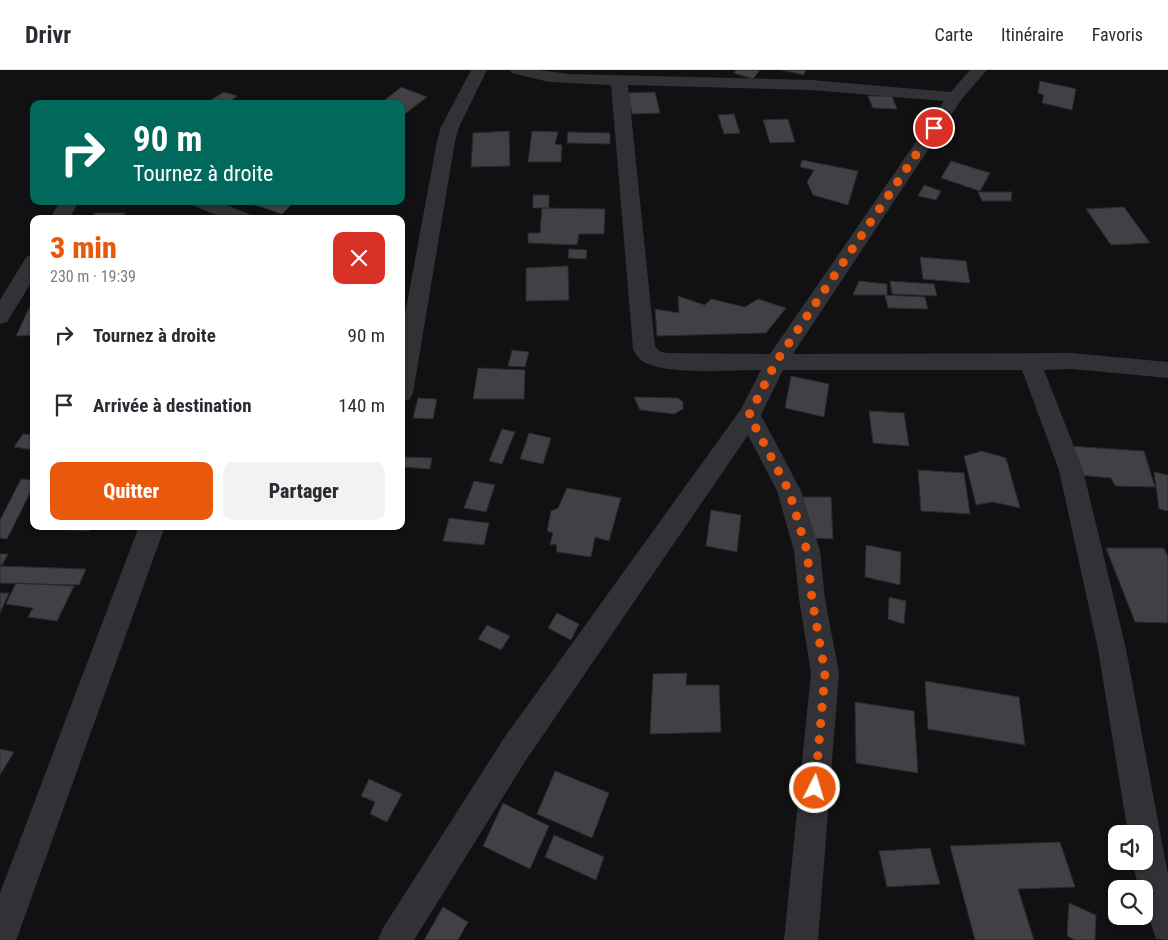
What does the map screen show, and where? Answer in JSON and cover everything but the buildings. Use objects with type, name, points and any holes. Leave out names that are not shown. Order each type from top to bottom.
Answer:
[{"type":"street","points":[[405,376],[446,141],[450,127],[479,70]]},
{"type":"street","points":[[518,70],[549,77],[619,80],[758,76],[956,97]]},
{"type":"street","points":[[395,940],[514,749],[749,415],[776,362],[956,97],[979,70]]},
{"type":"street","points":[[619,80],[644,348],[652,357],[667,361],[934,364],[1072,361],[1168,370]]},
{"type":"street","points":[[209,205],[234,215]]},
{"type":"street","points":[[0,317],[30,268]]},
{"type":"street","points":[[1030,361],[1071,470],[1112,649],[1150,870],[1168,927]]},
{"type":"street","points":[[749,415],[789,491],[807,551],[812,599],[825,673],[801,940]]},
{"type":"street","points":[[0,938],[151,530]]},
{"type":"route","points":[[815,788],[825,673],[812,599],[807,551],[789,491],[749,415],[776,362],[934,128]]}]
